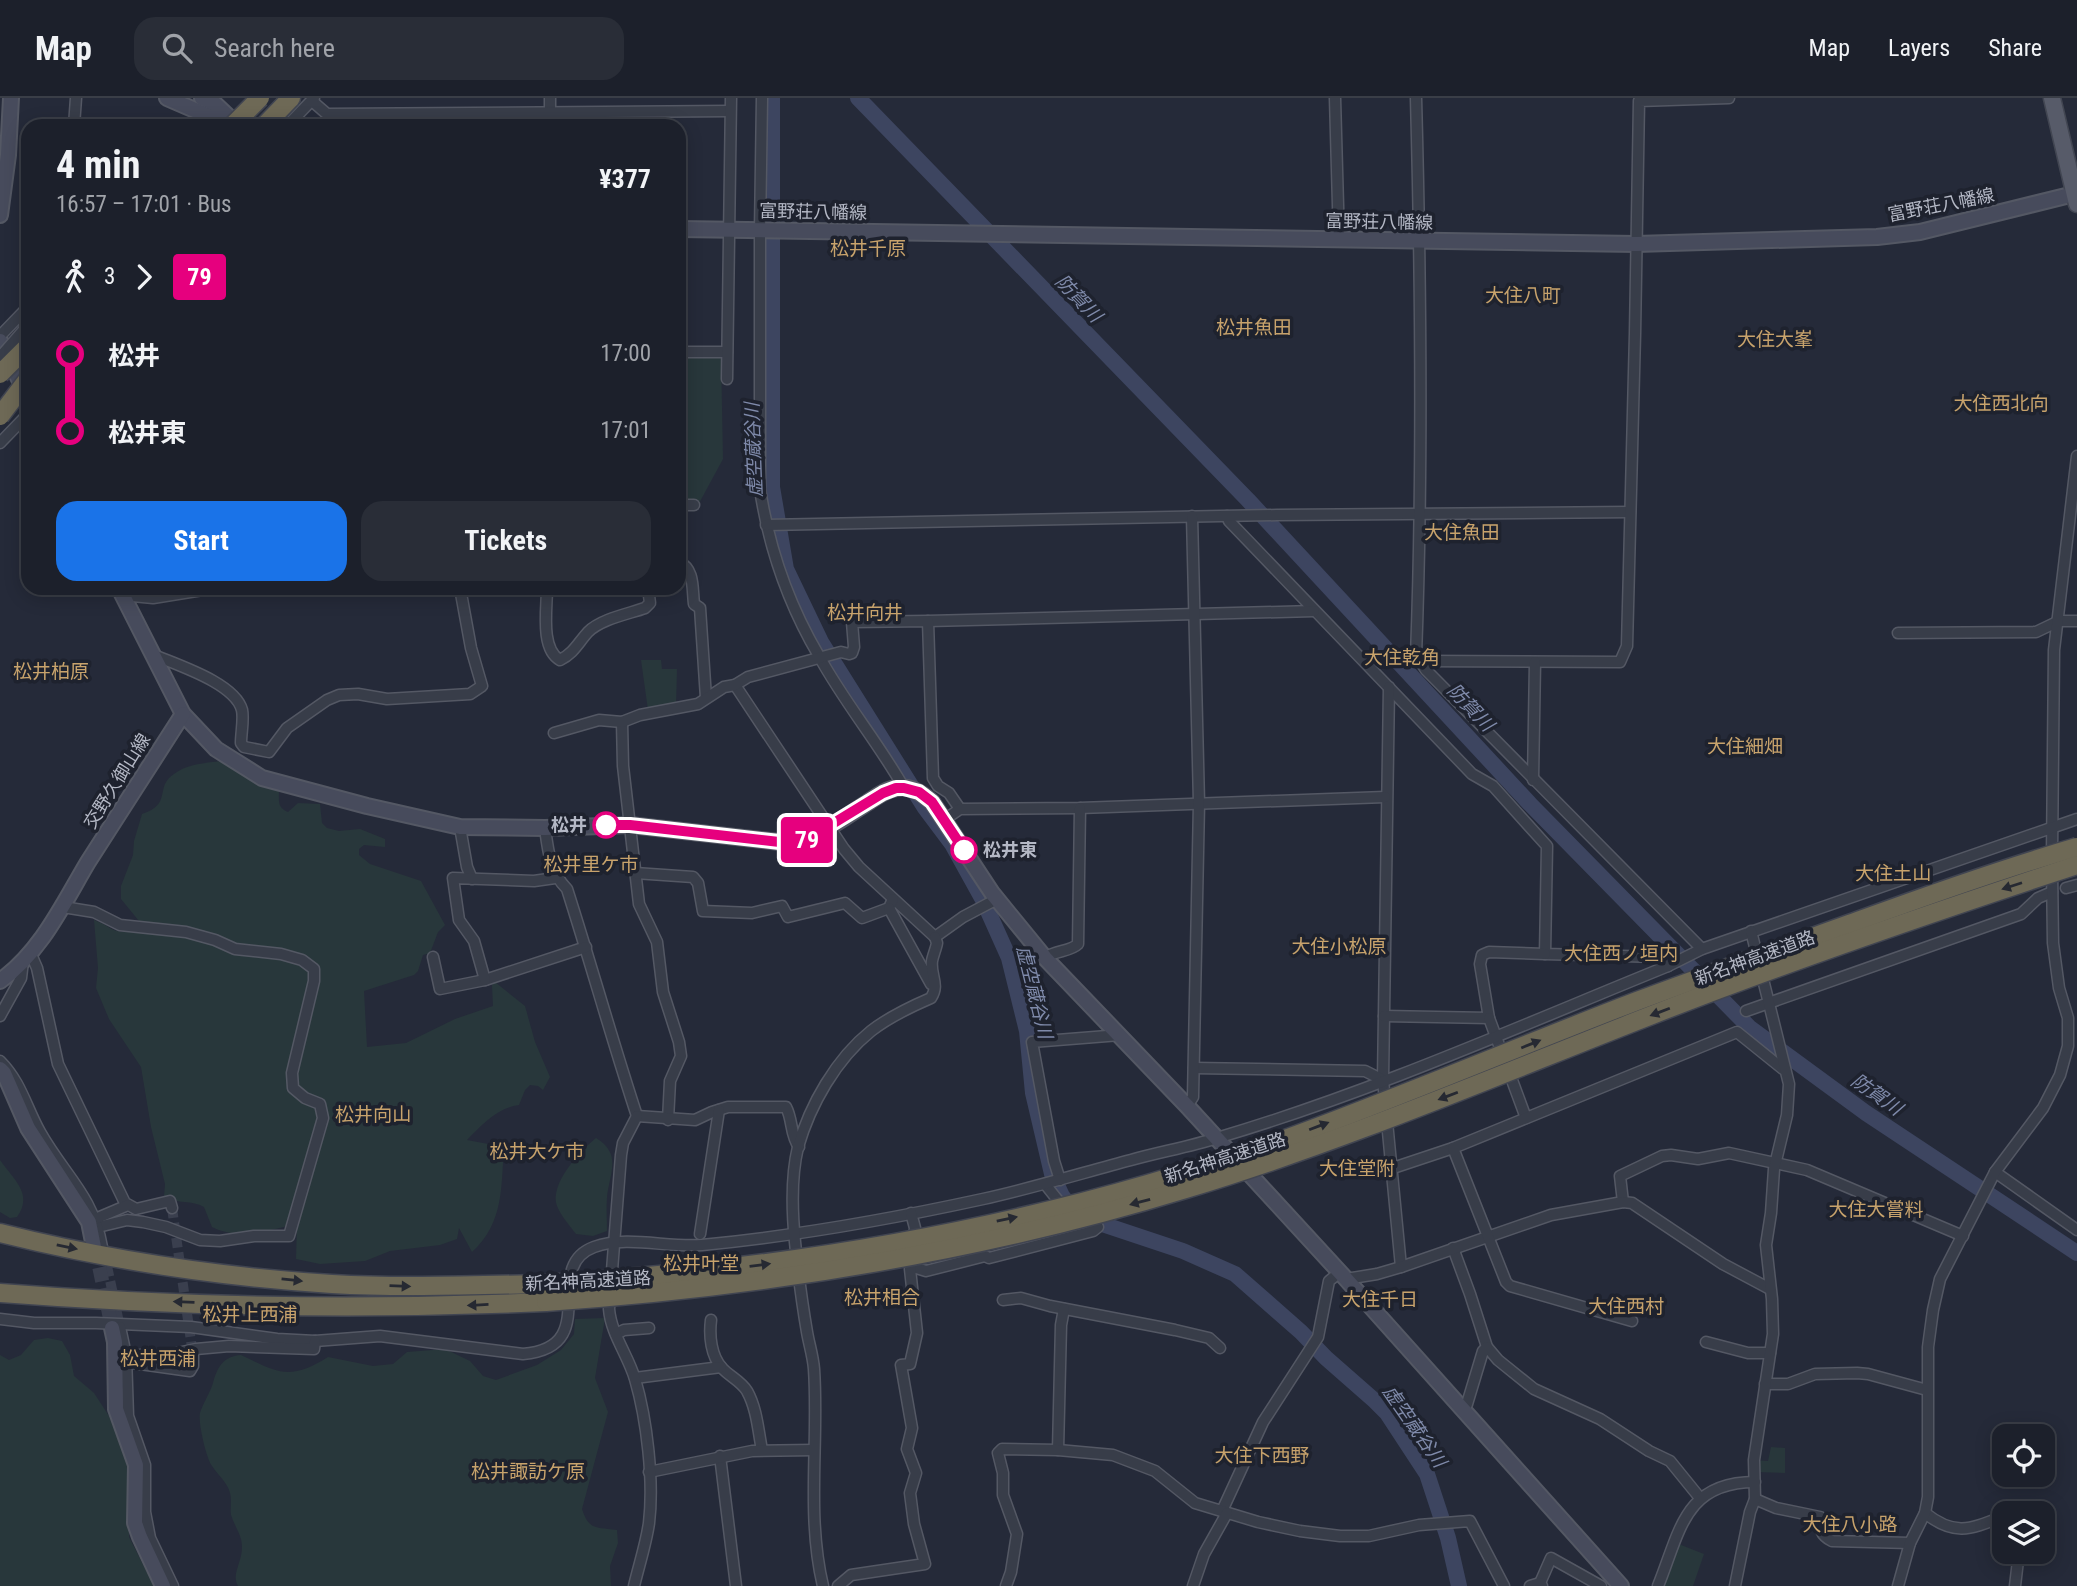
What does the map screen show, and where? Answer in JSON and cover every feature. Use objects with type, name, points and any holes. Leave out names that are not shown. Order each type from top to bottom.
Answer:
[{"type":"highway","points":[[237,119],[260,98]]},
{"type":"highway","points":[[239,119],[268,98]]},
{"type":"highway","points":[[271,119],[291,98]]},
{"type":"highway","points":[[282,119],[309,99]]},
{"type":"highway","points":[[0,358],[21,339]]},
{"type":"highway","points":[[0,374],[21,343]]},
{"type":"highway","points":[[2,407],[21,380]]},
{"type":"highway","points":[[2,407],[21,387]]},
{"type":"highway","name":"新名神高速道路","points":[[0,1293],[89,1300],[431,1307],[790,1261],[915,1239],[1021,1216],[1163,1178],[1275,1143],[1755,958],[1931,894],[2077,847]]},
{"type":"highway","name":"新名神高速道路","points":[[0,1233],[122,1259],[228,1274],[331,1284],[546,1293],[701,1289],[829,1272],[935,1253],[1067,1222],[1182,1190],[1306,1150],[1774,970],[1951,906],[2077,865]]},
{"type":"main road","points":[[2052,98],[2076,199]]},
{"type":"street","points":[[0,215],[8,155],[11,98]]},
{"type":"street","points":[[74,119],[76,98]]},
{"type":"street","points":[[167,98],[218,119]]},
{"type":"street","points":[[202,98],[214,103],[228,119]]},
{"type":"street","points":[[236,119],[252,98]]},
{"type":"street","points":[[550,98],[550,119]]},
{"type":"street","points":[[727,379],[731,98]]},
{"type":"street","points":[[762,98],[767,231],[760,489],[766,525],[793,604],[819,657],[889,762],[911,789],[932,802],[997,899],[1045,958],[1343,1275],[1619,1586]]},
{"type":"street","points":[[1335,98],[1339,241]]},
{"type":"street","points":[[1416,98],[1420,242],[1421,513],[1417,658],[1533,780],[1702,948]]},
{"type":"street","points":[[1417,658],[1620,662],[1627,646],[1639,101],[1728,98]]},
{"type":"street","points":[[293,119],[309,99],[327,114],[730,111]]},
{"type":"street","name":"富野荘八幡線","points":[[686,229],[1636,244],[1877,237],[1920,232],[2076,199]]},
{"type":"street","points":[[21,315],[0,338],[21,382]]},
{"type":"street","points":[[686,352],[727,352]]},
{"type":"street","points":[[0,443],[21,421]]},
{"type":"street","points":[[1898,1586],[1910,1543],[1925,1513],[1930,1477],[1927,1390],[1933,1310],[1940,1279],[1995,1172],[2043,1108],[2060,1075],[2068,1046],[2068,1018],[2059,988],[2053,943],[2054,650],[2077,456]]},
{"type":"street","points":[[686,505],[694,505]]},
{"type":"street","points":[[766,525],[1246,515],[1630,512]]},
{"type":"street","points":[[1187,1106],[1193,1097],[1199,803],[1192,516]]},
{"type":"street","points":[[1227,516],[1229,522],[1472,774],[1493,786],[1547,846],[1545,954]]},
{"type":"street","points":[[686,566],[690,571],[694,604],[700,608],[706,698]]},
{"type":"street","points":[[122,595],[183,714],[216,749],[262,778],[367,806],[460,827],[630,825],[788,843],[806,840],[829,828],[883,793],[896,788],[911,789]]},
{"type":"street","points":[[136,595],[153,598],[163,595]]},
{"type":"street","points":[[154,656],[217,683],[229,691],[242,709],[241,743],[244,747],[269,752],[288,728],[327,700],[339,695],[358,694],[387,699],[470,694],[482,686],[471,648],[461,595]]},
{"type":"street","points":[[547,595],[548,646],[553,656],[560,660],[570,655],[589,631],[603,622],[645,608],[650,603],[649,595]]},
{"type":"street","points":[[554,733],[599,720],[622,722],[640,715],[698,704],[724,687],[735,685],[748,677],[819,657],[841,652],[852,653],[852,622],[1314,611]]},
{"type":"street","points":[[928,621],[933,778],[938,786],[949,793],[960,810]]},
{"type":"street","points":[[1898,633],[2036,632],[2059,621],[2077,621]]},
{"type":"street","points":[[1533,780],[1535,662]]},
{"type":"street","points":[[735,685],[829,828],[859,867],[891,903],[935,937],[937,943],[932,961],[936,982],[934,994],[879,1026],[845,1056],[812,1111],[799,1147],[794,1189],[795,1234],[814,1367],[817,1558],[823,1586]]},
{"type":"street","points":[[1389,687],[1385,797],[1383,1080],[1401,1266]]},
{"type":"street","name":"交野久御山線","points":[[0,981],[27,957],[63,907],[86,866],[183,714]]},
{"type":"street","points":[[622,722],[623,766],[639,904],[657,942],[663,992],[681,1056],[670,1081],[668,1120]]},
{"type":"street","points":[[944,820],[960,810],[1295,802],[1385,797]]},
{"type":"street","points":[[1045,958],[1053,952],[1074,948],[1078,944],[1080,808]]},
{"type":"street","points":[[0,1319],[34,1323],[96,1322],[191,1327],[276,1339],[315,1341],[380,1336],[523,1354],[539,1353],[562,1336],[568,1324],[570,1271],[576,1260],[594,1248],[613,1244],[698,1245],[795,1234],[911,1213],[1045,1184],[1217,1138],[1383,1080],[1496,1036],[1668,967],[1702,948],[2077,819]]},
{"type":"street","points":[[460,827],[467,867],[472,879]]},
{"type":"street","points":[[545,828],[548,854],[555,878],[566,889],[586,947],[636,1116],[623,1143],[621,1155],[609,1309],[610,1321],[635,1378],[645,1430],[649,1472],[648,1525],[634,1586]]},
{"type":"street","points":[[635,873],[693,877],[698,883],[703,911],[752,913],[782,906],[788,917],[845,903],[862,918],[891,903]]},
{"type":"street","points":[[485,980],[474,941],[459,920],[453,878],[534,881],[555,878]]},
{"type":"street","points":[[2066,888],[2077,885]]},
{"type":"street","points":[[1746,1011],[2021,914],[2038,898],[2052,892]]},
{"type":"street","points":[[935,937],[963,917],[997,899]]},
{"type":"street","points":[[891,903],[926,972],[934,994]]},
{"type":"street","points":[[63,907],[94,912],[120,925],[186,932],[236,949],[281,954],[302,960],[314,969],[314,981],[292,1073],[293,1088],[305,1098],[320,1104],[323,1118],[289,1236],[200,1240],[166,1227],[143,1222],[127,1220],[97,1223]]},
{"type":"street","points":[[1735,1586],[1755,1499],[1754,1460],[1773,1334],[1766,1245],[1775,1164],[1787,1115],[1789,1084],[1751,931]]},
{"type":"street","points":[[433,957],[440,989],[485,980],[586,947]]},
{"type":"street","points":[[1526,1118],[1489,1018],[1480,964],[1482,956],[1489,952],[1661,957],[1668,967]]},
{"type":"street","points":[[0,1016],[21,978],[27,957]]},
{"type":"street","points":[[27,957],[37,968],[58,1064],[125,1203],[136,1209],[170,1201],[172,1208]]},
{"type":"street","points":[[1384,1016],[1489,1018]]},
{"type":"street","points":[[1393,1167],[1526,1118],[1737,1032],[1783,1068]]},
{"type":"street","points":[[1059,1180],[1032,1042],[1120,1035]]},
{"type":"street","points":[[0,1061],[13,1074],[40,1133],[90,1204],[97,1223],[98,1247]]},
{"type":"street","points":[[1194,1068],[1365,1071],[1383,1080]]},
{"type":"street","points":[[0,1069],[28,1128],[89,1222],[98,1247]]},
{"type":"street","points":[[636,1116],[695,1121],[728,1107],[786,1107],[791,1117],[792,1138],[799,1147]]},
{"type":"street","points":[[700,1234],[719,1110]]},
{"type":"street","points":[[1452,1147],[1510,1286],[1632,1321]]},
{"type":"street","points":[[1623,1202],[1620,1176],[1662,1156],[1698,1159],[1729,1153],[1807,1170],[1963,1236]]},
{"type":"street","points":[[1995,1172],[2077,1230]]},
{"type":"street","points":[[910,1266],[926,1271],[985,1256],[989,1258],[1093,1231],[1098,1227],[1069,1214],[1045,1184]]},
{"type":"street","points":[[1193,1586],[1204,1554],[1264,1422],[1318,1337],[1329,1280],[1343,1275],[1377,1274],[1551,1215],[1623,1202],[1632,1203],[1723,1264],[1770,1289]]},
{"type":"street","points":[[97,1223],[128,1205]]},
{"type":"street","points":[[838,1586],[851,1575],[925,1564],[914,1524],[910,1493],[916,1473],[907,1449],[912,1428],[901,1365],[910,1364],[917,1333],[910,1266],[915,1228],[911,1213]]},
{"type":"street","points":[[962,1235],[967,1260]]},
{"type":"street","points":[[1453,1248],[1487,1347],[1497,1360],[1534,1389],[1600,1419],[1649,1451],[1670,1461],[1700,1498]]},
{"type":"street","points":[[1003,1300],[1021,1298],[1175,1330],[1209,1338],[1220,1348]]},
{"type":"street","points":[[1058,1450],[1061,1325],[1064,1309]]},
{"type":"street","points":[[711,1320],[713,1351],[721,1367],[746,1388],[755,1409],[762,1450]]},
{"type":"street","points":[[116,1328],[126,1359],[128,1416],[145,1465],[145,1512],[150,1538],[173,1586]]},
{"type":"street","points":[[116,1328],[116,1409],[136,1465],[135,1523],[163,1586]]},
{"type":"street","points":[[616,1334],[624,1330],[649,1328]]},
{"type":"street","points":[[126,1359],[229,1346],[314,1349],[315,1341]]},
{"type":"street","points":[[1706,1342],[1748,1353],[1770,1353]]},
{"type":"street","points":[[1463,1411],[1483,1351],[1487,1347]]},
{"type":"street","points":[[126,1359],[190,1371],[193,1356]]},
{"type":"street","points":[[635,1378],[721,1367]]},
{"type":"street","points":[[1765,1384],[1788,1384],[1815,1374],[1857,1373],[1927,1390]]},
{"type":"street","points":[[1006,1586],[1017,1534],[1003,1495],[1003,1473],[998,1453],[1002,1449],[1100,1452],[1113,1455],[1154,1471],[1195,1503],[1290,1529],[1340,1536],[1369,1536],[1419,1525],[1470,1521],[1504,1586]]},
{"type":"street","points":[[649,1472],[720,1456],[762,1450],[814,1450]]},
{"type":"street","points":[[720,1456],[736,1586]]},
{"type":"street","points":[[1658,1586],[1687,1513],[1700,1498],[1724,1484],[1755,1482]]},
{"type":"street","points":[[1755,1499],[1776,1508],[1820,1517],[1820,1530],[1832,1541],[1910,1543]]},
{"type":"street","points":[[1925,1513],[1940,1525],[1956,1530],[1992,1521]]},
{"type":"street","points":[[1537,1585],[1551,1558],[1601,1586]]},
{"type":"street","points":[[2015,1586],[2018,1564]]},
{"type":"shaded area","points":[[686,355],[721,355],[723,459],[697,507],[686,507]]},
{"type":"shaded area","points":[[641,660],[661,660],[662,669],[677,669],[676,706],[648,710]]},
{"type":"shaded area","points":[[221,761],[279,790],[279,803],[288,812],[298,803],[320,804],[322,823],[327,828],[339,831],[360,829],[385,839],[385,847],[364,845],[359,849],[359,855],[370,864],[421,881],[445,925],[438,932],[430,953],[423,955],[414,975],[364,991],[367,1047],[406,1043],[455,1019],[493,1006],[492,985],[495,982],[525,1006],[535,1042],[550,1077],[543,1090],[530,1085],[519,1105],[497,1113],[467,1140],[504,1147],[499,1204],[490,1229],[472,1252],[459,1228],[457,1239],[440,1245],[390,1251],[365,1261],[320,1264],[296,1259],[297,1224],[244,1234],[223,1231],[212,1227],[204,1207],[164,1197],[165,1184],[151,1127],[141,1067],[109,1019],[96,988],[98,968],[94,920],[123,932],[137,927],[139,921],[121,899],[121,886],[133,855],[142,814],[157,805],[165,784],[174,774],[190,766]]},
{"type":"shaded area","points":[[596,1138],[604,1144],[612,1157],[607,1231],[593,1236],[576,1234],[557,1206],[557,1188],[575,1159]]},
{"type":"shaded area","points":[[0,1160],[23,1194],[22,1209],[17,1217],[10,1218],[0,1212]]},
{"type":"shaded area","points":[[605,1318],[595,1378],[608,1412],[582,1509],[591,1525],[617,1530],[618,1543],[610,1566],[611,1586],[238,1586],[236,1576],[242,1553],[241,1539],[231,1515],[229,1489],[207,1455],[200,1418],[201,1409],[225,1360],[241,1355],[275,1370],[294,1372],[328,1357],[373,1366],[393,1364],[407,1352],[445,1349],[470,1361],[483,1376],[496,1380],[537,1365],[561,1350],[574,1334],[575,1319]]},
{"type":"shaded area","points":[[48,1338],[62,1341],[70,1355],[74,1376],[94,1393],[109,1416],[129,1467],[129,1537],[154,1586],[0,1586],[0,1355],[9,1360],[21,1355],[34,1340]]},
{"type":"shaded area","points":[[1771,1447],[1785,1448],[1785,1473],[1755,1472],[1754,1460],[1768,1461]]},
{"type":"shaded area","points":[[1676,1543],[1704,1554],[1693,1586],[1658,1586]]},
{"type":"waterway","name":"虚空蔵谷川","points":[[772,98],[772,487],[786,569],[821,642],[925,808],[952,844],[983,900],[1009,958],[1027,1031],[1033,1093],[1052,1174],[1062,1196],[1072,1209],[1096,1222],[1183,1251],[1235,1274],[1375,1401],[1387,1413],[1427,1474],[1448,1538],[1459,1586]]},
{"type":"waterway","name":"防賀川","points":[[858,98],[1248,500],[1530,804],[1750,1028],[1866,1113],[2077,1253]]},
{"type":"tunnel","points":[[172,1208],[193,1355]]},
{"type":"tunnel","points":[[95,1247],[112,1328]]},
{"type":"tunnel","points":[[104,1252],[120,1327]]},
{"type":"bus line","name":"79","points":[[606,825],[630,825],[788,843],[806,840],[883,793],[904,788],[919,792],[932,802],[964,850]]},
{"type":"place","name":"松井","points":[[606,825]]},
{"type":"place","name":"松井東","points":[[964,850]]},
{"type":"district","name":"松井千原","points":[[868,248]]},
{"type":"district","name":"大住八町","points":[[1523,295]]},
{"type":"district","name":"松井魚田","points":[[1254,327]]},
{"type":"district","name":"大住大峯","points":[[1775,339]]},
{"type":"district","name":"大住西北向","points":[[2001,403]]},
{"type":"district","name":"大住魚田","points":[[1462,532]]},
{"type":"district","name":"松井向井","points":[[865,612]]},
{"type":"district","name":"大住乾角","points":[[1402,657]]},
{"type":"district","name":"松井柏原","points":[[51,671]]},
{"type":"district","name":"大住細畑","points":[[1745,746]]},
{"type":"district","name":"松井里ケ市","points":[[591,864]]},
{"type":"district","name":"大住土山","points":[[1893,873]]},
{"type":"district","name":"大住小松原","points":[[1339,946]]},
{"type":"district","name":"大住西ノ垣内","points":[[1621,953]]},
{"type":"district","name":"松井向山","points":[[373,1114]]},
{"type":"district","name":"松井大ケ市","points":[[537,1151]]},
{"type":"district","name":"大住堂附","points":[[1357,1168]]},
{"type":"district","name":"大住大嘗料","points":[[1876,1209]]},
{"type":"district","name":"松井叶堂","points":[[701,1263]]},
{"type":"district","name":"松井相合","points":[[882,1297]]},
{"type":"district","name":"大住千日","points":[[1380,1299]]},
{"type":"district","name":"大住西村","points":[[1626,1306]]},
{"type":"district","name":"松井上西浦","points":[[250,1314]]},
{"type":"district","name":"松井西浦","points":[[158,1358]]},
{"type":"district","name":"大住下西野","points":[[1262,1455]]},
{"type":"district","name":"松井諏訪ケ原","points":[[528,1471]]},
{"type":"district","name":"大住八小路","points":[[1850,1524]]}]
